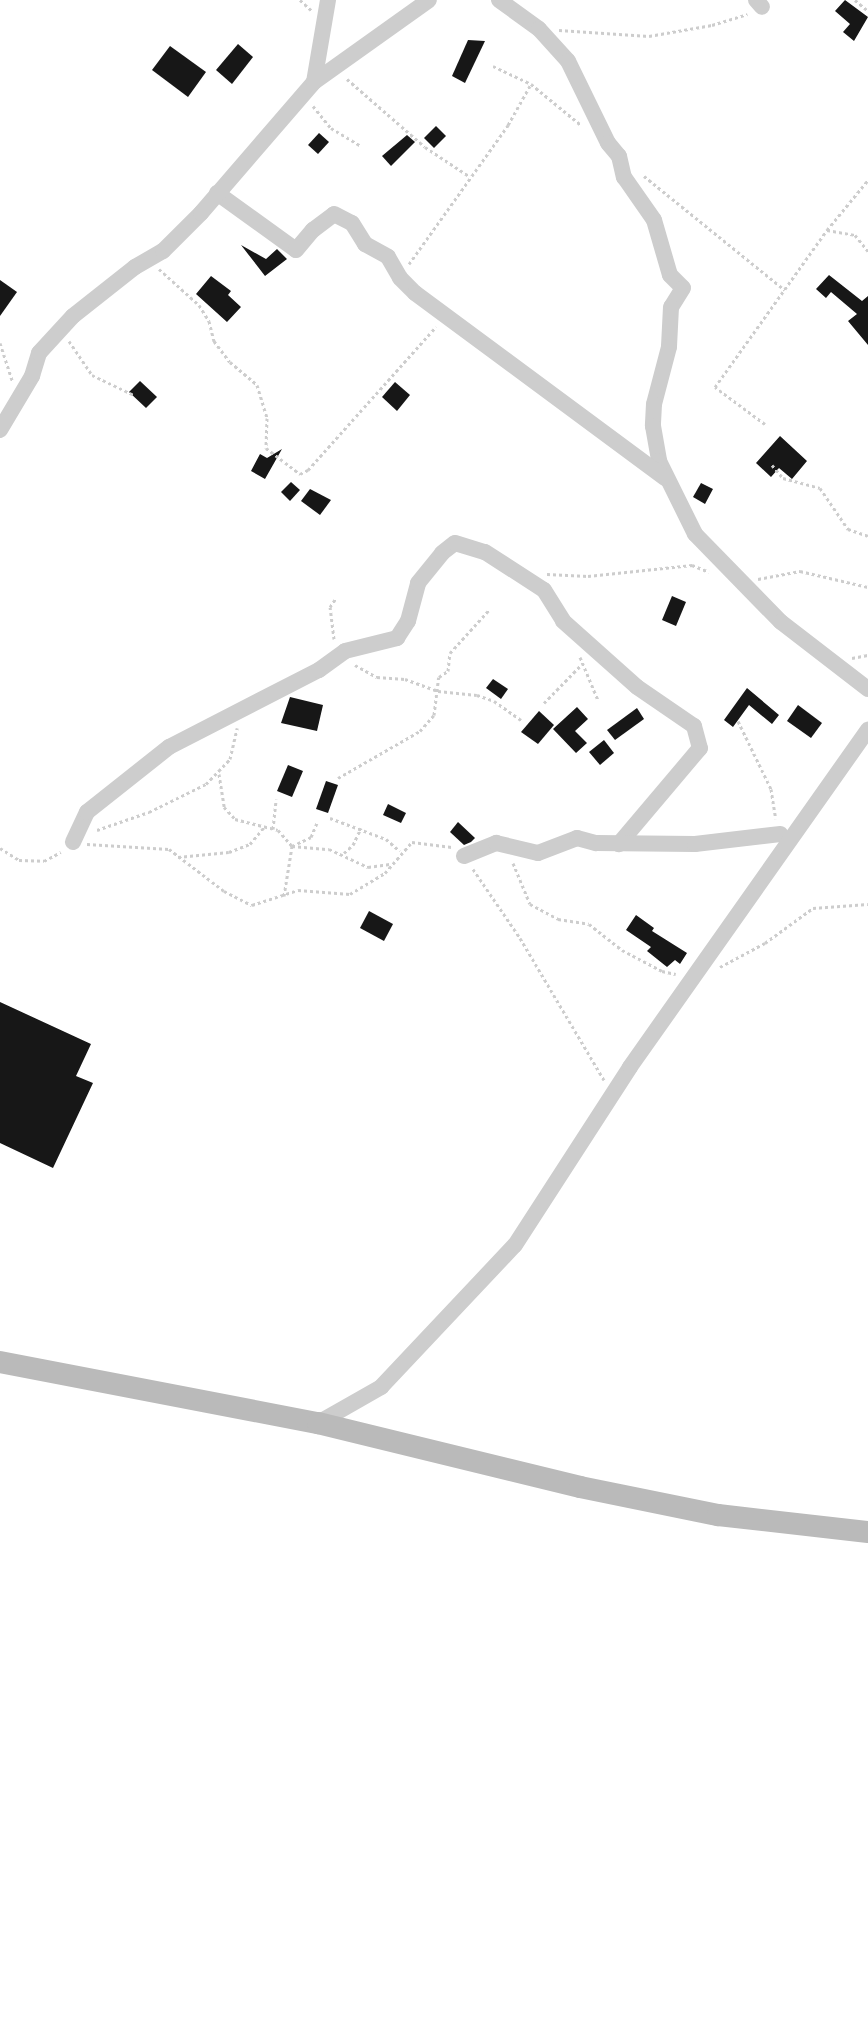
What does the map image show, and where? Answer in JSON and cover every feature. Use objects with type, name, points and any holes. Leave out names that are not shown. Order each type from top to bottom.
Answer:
[{"type":"street","points":[[309,87],[327,0]]},
{"type":"street","points":[[0,430],[32,376],[39,353],[58,331],[163,251],[309,87],[429,0]]},
{"type":"street","points":[[499,0],[539,29],[568,61],[608,143],[619,156],[624,177],[654,220],[670,275],[683,288],[671,307],[669,347],[652,416],[659,461],[695,534],[780,622],[868,690]]},
{"type":"street","points":[[217,193],[296,250],[313,230],[334,214],[352,223],[365,244],[388,256],[400,278],[667,479]]},
{"type":"street","points":[[73,842],[87,812],[169,747],[318,670],[345,651],[397,638],[408,621],[418,583],[441,553],[455,543],[486,552],[544,590],[572,630],[637,687],[694,726],[700,748],[619,844]]},
{"type":"street","points":[[318,1423],[381,1387],[514,1245],[613,1094],[868,729]]},
{"type":"street","points":[[464,856],[496,843],[538,853],[577,837],[619,844],[735,843],[780,834]]},
{"type":"street","points":[[0,1362],[318,1423],[580,1487],[718,1515],[868,1532]]},
{"type":"path","points":[[855,0],[868,11]]},
{"type":"path","points":[[539,29],[663,34],[712,26],[759,4]]},
{"type":"path","points":[[333,68],[425,147],[469,176]]},
{"type":"path","points":[[400,278],[469,176],[508,125],[531,84]]},
{"type":"path","points":[[309,87],[331,128],[361,146]]},
{"type":"path","points":[[765,424],[715,387],[827,230],[868,180]]},
{"type":"path","points":[[827,230],[855,235],[868,251]]},
{"type":"path","points":[[149,260],[199,305],[214,341],[230,362],[257,385],[267,418],[266,448],[300,474],[308,470],[447,315]]},
{"type":"path","points":[[58,331],[74,345],[92,375],[134,395]]},
{"type":"path","points":[[0,343],[13,382]]},
{"type":"path","points":[[772,465],[783,478],[820,488],[848,529],[868,536]]},
{"type":"path","points":[[516,572],[588,576],[692,565],[711,572]]},
{"type":"path","points":[[740,583],[800,571],[868,587]]},
{"type":"path","points":[[336,598],[330,607],[335,641],[365,672],[405,679],[438,691],[494,701],[521,720]]},
{"type":"path","points":[[338,778],[420,731],[434,715],[440,677],[448,671],[450,653],[489,610]]},
{"type":"path","points":[[572,630],[582,664],[598,700]]},
{"type":"path","points":[[544,703],[582,664]]},
{"type":"path","points":[[0,849],[19,860],[44,861],[73,842],[114,822],[148,812],[206,784],[230,759],[241,709]]},
{"type":"path","points":[[738,721],[771,789],[780,834]]},
{"type":"path","points":[[219,773],[224,807],[235,819],[273,829],[291,846],[344,853],[368,867],[392,864]]},
{"type":"path","points":[[273,829],[276,799]]},
{"type":"path","points":[[330,818],[386,839],[400,851]]},
{"type":"path","points":[[291,846],[311,837],[317,822]]},
{"type":"path","points":[[178,857],[229,852],[250,844],[266,826]]},
{"type":"path","points":[[344,853],[353,845],[361,828]]},
{"type":"path","points":[[73,842],[169,849],[224,891],[252,905],[298,890],[350,894],[365,888],[392,864],[400,851],[412,842],[423,841],[453,847],[464,856],[520,938],[613,1094]]},
{"type":"path","points":[[506,845],[530,904],[558,919],[589,924],[622,950],[662,971],[696,977],[765,944],[813,908],[868,904]]},
{"type":"path","points":[[284,896],[291,846]]},
{"type":"building","points":[[845,0],[868,17],[854,41],[843,32],[850,24],[835,11]]},
{"type":"building","points":[[468,40],[485,41],[465,83],[452,76]]},
{"type":"building","points":[[238,44],[253,57],[232,84],[216,70]]},
{"type":"building","points":[[170,46],[206,72],[188,97],[152,70]]},
{"type":"building","points":[[436,126],[446,136],[434,148],[424,138]]},
{"type":"building","points":[[319,133],[329,142],[318,154],[308,145]]},
{"type":"building","points":[[407,135],[415,142],[391,166],[382,156]]},
{"type":"building","points":[[241,245],[266,259],[277,249],[287,259],[265,276]]},
{"type":"building","points":[[829,275],[862,301],[868,296],[868,345],[848,321],[857,314],[831,292],[826,298],[816,289]]},
{"type":"building","points":[[211,276],[231,291],[228,295],[241,307],[227,322],[196,294]]},
{"type":"building","points":[[0,280],[17,292],[0,316]]},
{"type":"building","points":[[140,381],[157,397],[146,408],[129,392]]},
{"type":"building","points":[[395,382],[410,395],[397,411],[382,397]]},
{"type":"building","points":[[780,436],[807,461],[792,479],[779,468],[771,477],[756,463]]},
{"type":"building","points":[[282,449],[265,479],[251,471],[260,454],[267,458]]},
{"type":"building","points":[[291,482],[300,490],[290,501],[281,492]]},
{"type":"building","points":[[701,483],[713,489],[705,504],[693,497]]},
{"type":"building","points":[[310,489],[331,500],[320,515],[301,501]]},
{"type":"building","points":[[672,596],[686,602],[676,626],[662,620]]},
{"type":"building","points":[[493,679],[508,689],[501,699],[486,688]]},
{"type":"building","points":[[747,688],[779,715],[772,724],[749,705],[733,727],[724,720]]},
{"type":"building","points":[[290,697],[323,705],[317,731],[281,723]]},
{"type":"building","points":[[798,705],[822,723],[811,738],[787,721]]},
{"type":"building","points":[[577,707],[588,719],[575,731],[587,743],[576,753],[553,729]]},
{"type":"building","points":[[637,708],[644,719],[615,740],[607,730]]},
{"type":"building","points":[[539,711],[554,725],[538,744],[521,732]]},
{"type":"building","points":[[604,740],[614,753],[600,765],[589,752]]},
{"type":"building","points":[[288,765],[303,771],[292,797],[277,791]]},
{"type":"building","points":[[326,781],[338,785],[328,813],[316,809]]},
{"type":"building","points":[[388,804],[406,813],[401,823],[383,815]]},
{"type":"building","points":[[458,822],[475,838],[471,842],[464,845],[450,832]]},
{"type":"building","points":[[369,911],[393,924],[384,941],[360,928]]},
{"type":"building","points":[[636,915],[654,928],[652,931],[687,953],[680,964],[675,960],[667,967],[647,951],[651,947],[626,930]]},
{"type":"building","points":[[0,1002],[91,1044],[76,1076],[93,1083],[53,1168],[0,1143]]}]
